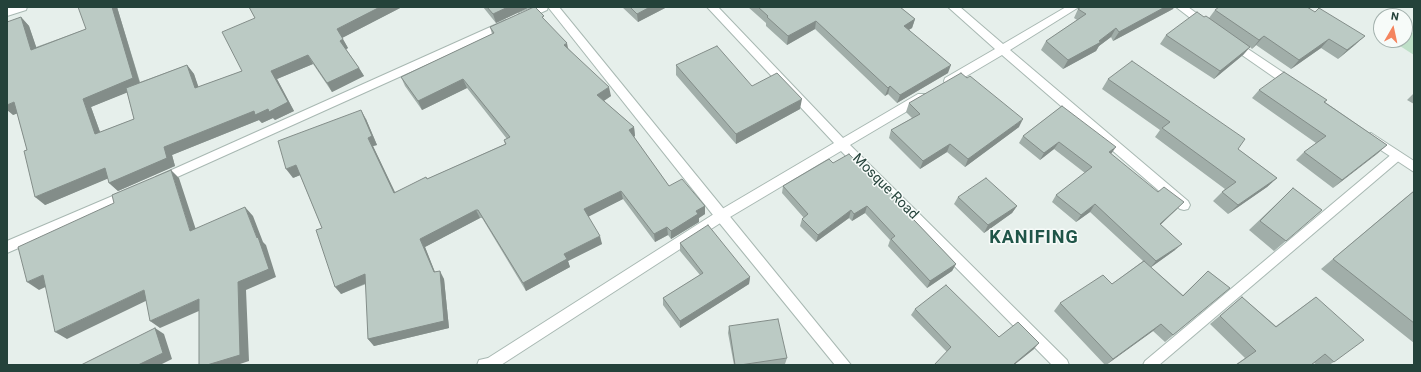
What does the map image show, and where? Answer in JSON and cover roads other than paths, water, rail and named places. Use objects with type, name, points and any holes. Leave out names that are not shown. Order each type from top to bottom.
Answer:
[{"type":"street","points":[[7,12],[22,7]]},
{"type":"street","points":[[152,184],[543,7]]},
{"type":"street","points":[[554,7],[721,216],[844,365]]},
{"type":"street","name":"Mosque Road","points":[[712,7],[842,143],[1062,365]]},
{"type":"street","points":[[953,7],[1002,51],[1184,205]]},
{"type":"street","points":[[484,365],[490,364],[721,216],[1074,7]]},
{"type":"street","points":[[1181,7],[1214,30]]},
{"type":"street","points":[[1227,39],[1299,88]]},
{"type":"street","points":[[1364,133],[1414,168]]},
{"type":"street","points":[[7,247],[137,190]]},
{"type":"lane","points":[[1148,365],[1397,156]]},
{"type":"district","name":"KANIFING","points":[[1034,238]]}]
